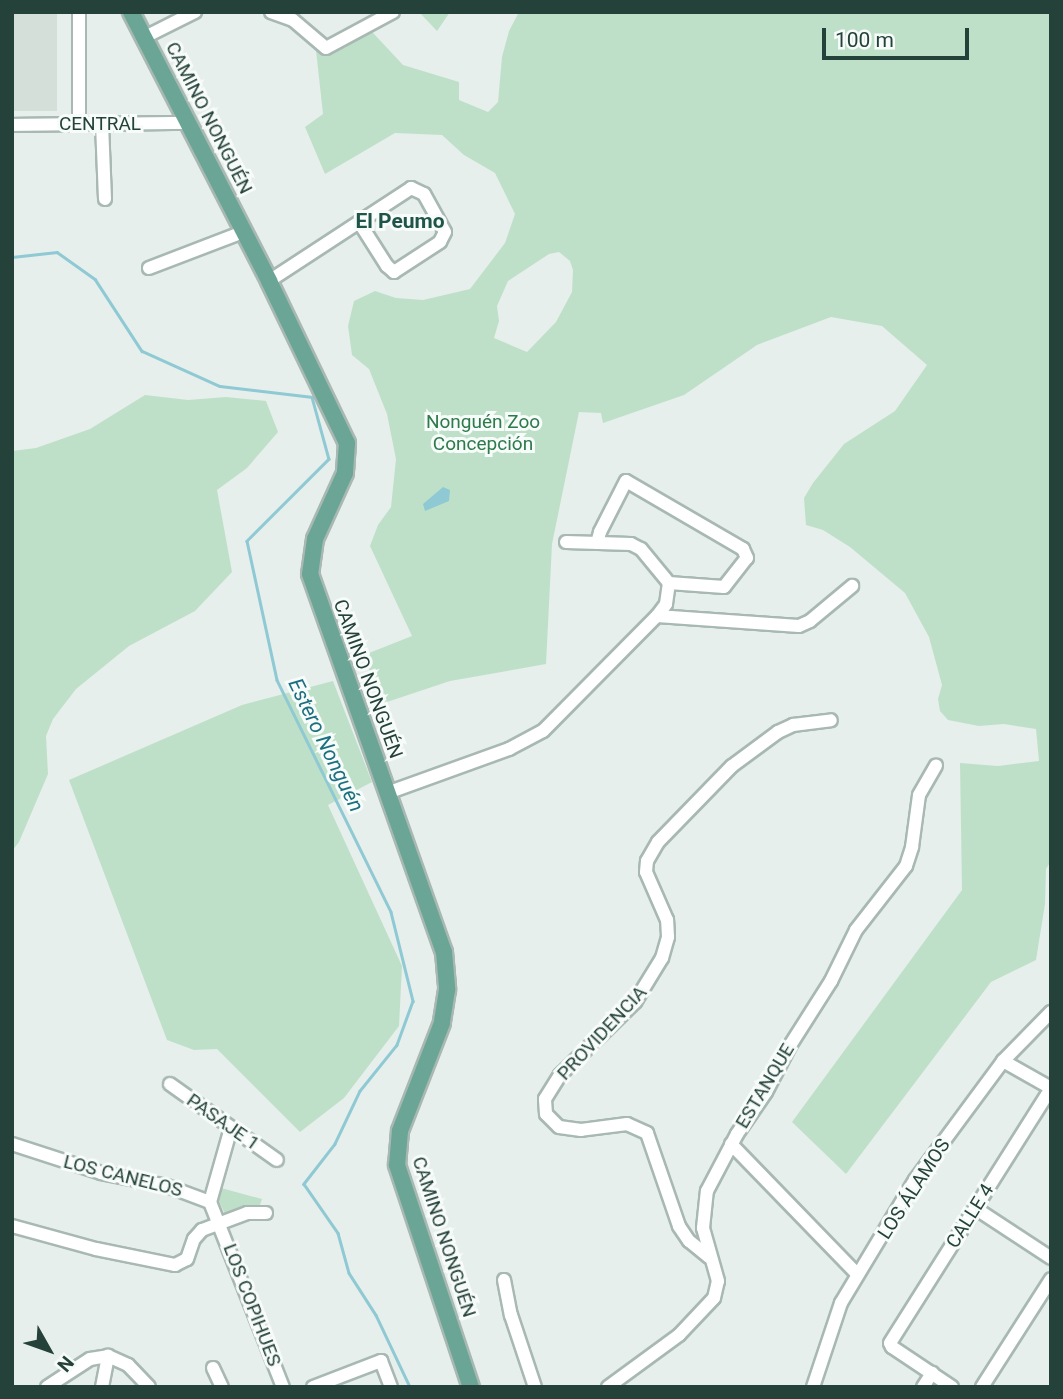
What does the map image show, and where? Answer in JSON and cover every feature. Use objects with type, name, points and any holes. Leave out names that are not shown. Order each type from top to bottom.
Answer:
[{"type":"main road","name":"CAMINO NONGUÉN","points":[[131,12],[269,281],[342,428],[346,443],[345,473],[312,547],[310,574],[438,928],[447,980],[442,1023],[400,1131],[397,1165],[471,1387]]},
{"type":"street","points":[[79,12],[79,124]]},
{"type":"street","points":[[145,37],[195,12]]},
{"type":"street","points":[[271,12],[298,23],[326,48],[393,12]]},
{"type":"street","points":[[102,124],[105,199]]},
{"type":"street","name":"CENTRAL","points":[[12,125],[188,124]]},
{"type":"street","points":[[269,281],[359,222],[411,188],[424,194],[445,232],[440,242],[394,272],[387,267],[359,222]]},
{"type":"street","points":[[149,268],[243,232]]},
{"type":"street","points":[[597,543],[626,481],[746,553],[747,558],[724,587],[669,583]]},
{"type":"street","points":[[387,793],[535,737],[558,718],[657,616],[668,597],[669,583],[640,549],[631,544],[566,542]]},
{"type":"street","points":[[657,616],[799,626],[810,621],[852,586]]},
{"type":"street","name":"PROVIDENCIA","points":[[709,1257],[690,1241],[679,1226],[647,1133],[627,1124],[581,1130],[559,1126],[546,1114],[545,1099],[561,1075],[635,1002],[662,958],[668,937],[667,920],[646,872],[647,861],[658,842],[732,766],[778,732],[793,725],[831,720]]},
{"type":"street","name":"ESTANQUE","points":[[607,1387],[679,1335],[717,1292],[718,1281],[704,1238],[703,1210],[707,1191],[731,1144],[772,1083],[790,1044],[831,981],[856,930],[906,866],[912,847],[919,795],[936,765]]},
{"type":"street","name":"LOS ÁLAMOS","points":[[813,1387],[836,1315],[924,1167],[1003,1061],[1051,1012]]},
{"type":"street","points":[[1003,1061],[1051,1088]]},
{"type":"street","name":"PASAJE 1","points":[[170,1084],[277,1160]]},
{"type":"street","name":"CALLE 4","points":[[932,1373],[890,1345],[1051,1088]]},
{"type":"street","points":[[220,1223],[210,1202],[231,1128]]},
{"type":"street","name":"LOS CANELOS","points":[[12,1144],[101,1174],[167,1186],[210,1202]]},
{"type":"street","points":[[731,1144],[858,1275]]},
{"type":"street","points":[[975,1208],[1051,1258]]},
{"type":"street","points":[[12,1226],[96,1250],[175,1265],[187,1259],[197,1234],[247,1213],[266,1213]]},
{"type":"street","name":"LOS COPIHUES","points":[[220,1223],[283,1387]]},
{"type":"street","points":[[982,1387],[1051,1279]]},
{"type":"street","points":[[504,1280],[511,1315],[535,1387]]},
{"type":"street","points":[[47,1387],[90,1359],[108,1356],[128,1365],[149,1387]]},
{"type":"street","points":[[102,1387],[108,1356]]},
{"type":"street","points":[[313,1387],[381,1361],[391,1387]]},
{"type":"street","points":[[213,1368],[222,1387]]},
{"type":"street","points":[[923,1387],[932,1373],[952,1387]]},
{"type":"shaded area","points":[[12,12],[57,12],[57,111],[12,111]]},
{"type":"green space","points":[[419,12],[450,12],[437,31]]},
{"type":"green space","name":"Nonguén Zoo Concepción","points":[[519,12],[1051,12],[1051,861],[1046,869],[1045,904],[1036,960],[991,982],[846,1174],[792,1122],[962,890],[960,763],[998,766],[1039,761],[1036,729],[1004,724],[979,726],[948,720],[940,711],[938,699],[942,685],[929,637],[905,593],[850,547],[823,530],[806,525],[804,498],[813,483],[844,444],[895,411],[927,365],[882,326],[831,317],[757,345],[684,395],[603,423],[601,413],[579,412],[552,544],[546,664],[450,681],[381,704],[364,655],[412,636],[370,546],[378,525],[391,507],[396,459],[387,414],[369,369],[352,355],[348,326],[354,301],[375,291],[396,298],[423,300],[470,289],[505,243],[515,214],[495,173],[464,155],[442,135],[395,133],[325,174],[305,127],[323,114],[316,50],[345,48],[362,21],[403,65],[459,82],[459,100],[488,112],[498,102],[502,57],[509,31]],"holes":[[[559,252],[570,261],[573,270],[572,292],[556,322],[527,352],[494,338],[499,321],[497,306],[508,281],[549,254]]]},
{"type":"green space","points":[[145,395],[188,400],[226,397],[266,401],[278,432],[247,468],[217,490],[232,572],[195,611],[129,646],[76,689],[53,719],[46,736],[48,774],[19,842],[12,851],[12,451],[36,448],[90,429]]},
{"type":"green space","points":[[333,681],[372,782],[328,805],[402,966],[399,1026],[344,1098],[300,1132],[217,1049],[194,1050],[167,1040],[69,780],[242,705]]},
{"type":"green space","points":[[221,1188],[262,1199],[260,1205],[242,1206],[225,1214],[217,1197]]},
{"type":"water","points":[[443,487],[450,490],[449,501],[425,511],[423,504]]},
{"type":"waterway","name":"Estero Nonguén","points":[[12,257],[57,252],[95,279],[142,351],[220,386],[312,397],[329,459],[247,541],[277,680],[391,912],[413,1001],[397,1045],[360,1091],[335,1144],[304,1184],[338,1233],[349,1273],[376,1315],[410,1387]]},
{"type":"district","name":"El Peumo","points":[[400,221]]}]
